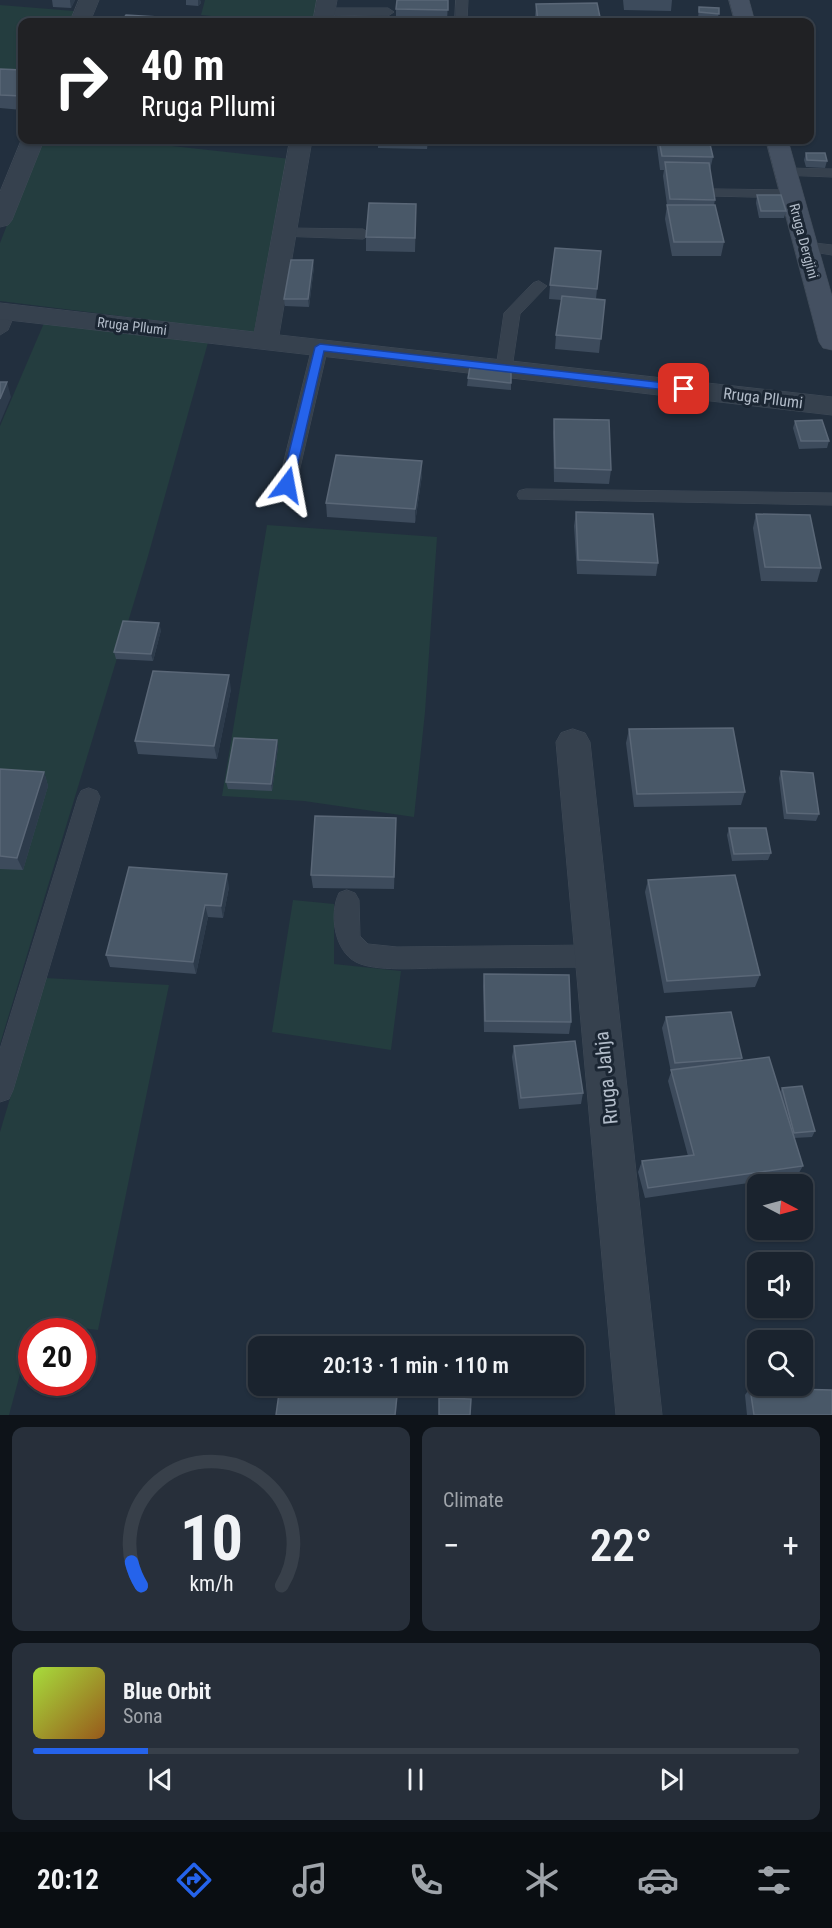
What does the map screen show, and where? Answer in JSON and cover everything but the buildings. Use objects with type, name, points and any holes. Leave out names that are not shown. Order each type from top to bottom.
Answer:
[{"type":"street","points":[[82,18],[89,0]]},
{"type":"street","points":[[739,0],[744,18]]},
{"type":"street","points":[[0,220],[31,144]]},
{"type":"street","points":[[265,341],[300,144]]},
{"type":"street","name":"Rruga Dergjini","points":[[778,144],[832,342]]},
{"type":"street","name":"Rruga Pllumi","points":[[3,317],[265,341],[832,406]]},
{"type":"street","name":"Rruga Jahja","points":[[573,741],[639,1415]]},
{"type":"lane","points":[[461,18],[462,0]]},
{"type":"lane","points":[[325,12],[388,12]]},
{"type":"lane","points":[[715,193],[789,183],[832,173]]},
{"type":"lane","points":[[284,233],[363,234]]},
{"type":"lane","points":[[806,247],[832,250]]},
{"type":"lane","points":[[504,368],[512,314],[539,286]]},
{"type":"lane","points":[[287,485],[320,347]]},
{"type":"lane","points":[[526,495],[832,499]]},
{"type":"lane","points":[[0,1090],[88,797]]},
{"type":"lane","points":[[347,900],[348,940],[362,954],[397,958],[594,957]]},
{"type":"green space","points":[[205,0],[320,0],[316,18],[231,18],[201,15]]},
{"type":"green space","points":[[0,5],[74,11],[71,18],[18,18],[18,84],[0,82]]},
{"type":"green space","points":[[38,144],[163,144],[291,159],[257,333],[0,301],[0,243]]},
{"type":"green space","points":[[44,323],[209,339],[148,556],[0,1044],[0,426]]},
{"type":"green space","points":[[267,525],[437,537],[425,712],[414,817],[304,801],[222,796]]},
{"type":"green space","points":[[293,900],[334,904],[334,964],[401,971],[391,1050],[272,1032]]},
{"type":"green space","points":[[46,978],[169,985],[98,1330],[96,1330],[96,1318],[18,1318],[18,1382],[9,1415],[0,1415],[0,1132]]},
{"type":"route","points":[[287,485],[320,347],[684,389]]}]
